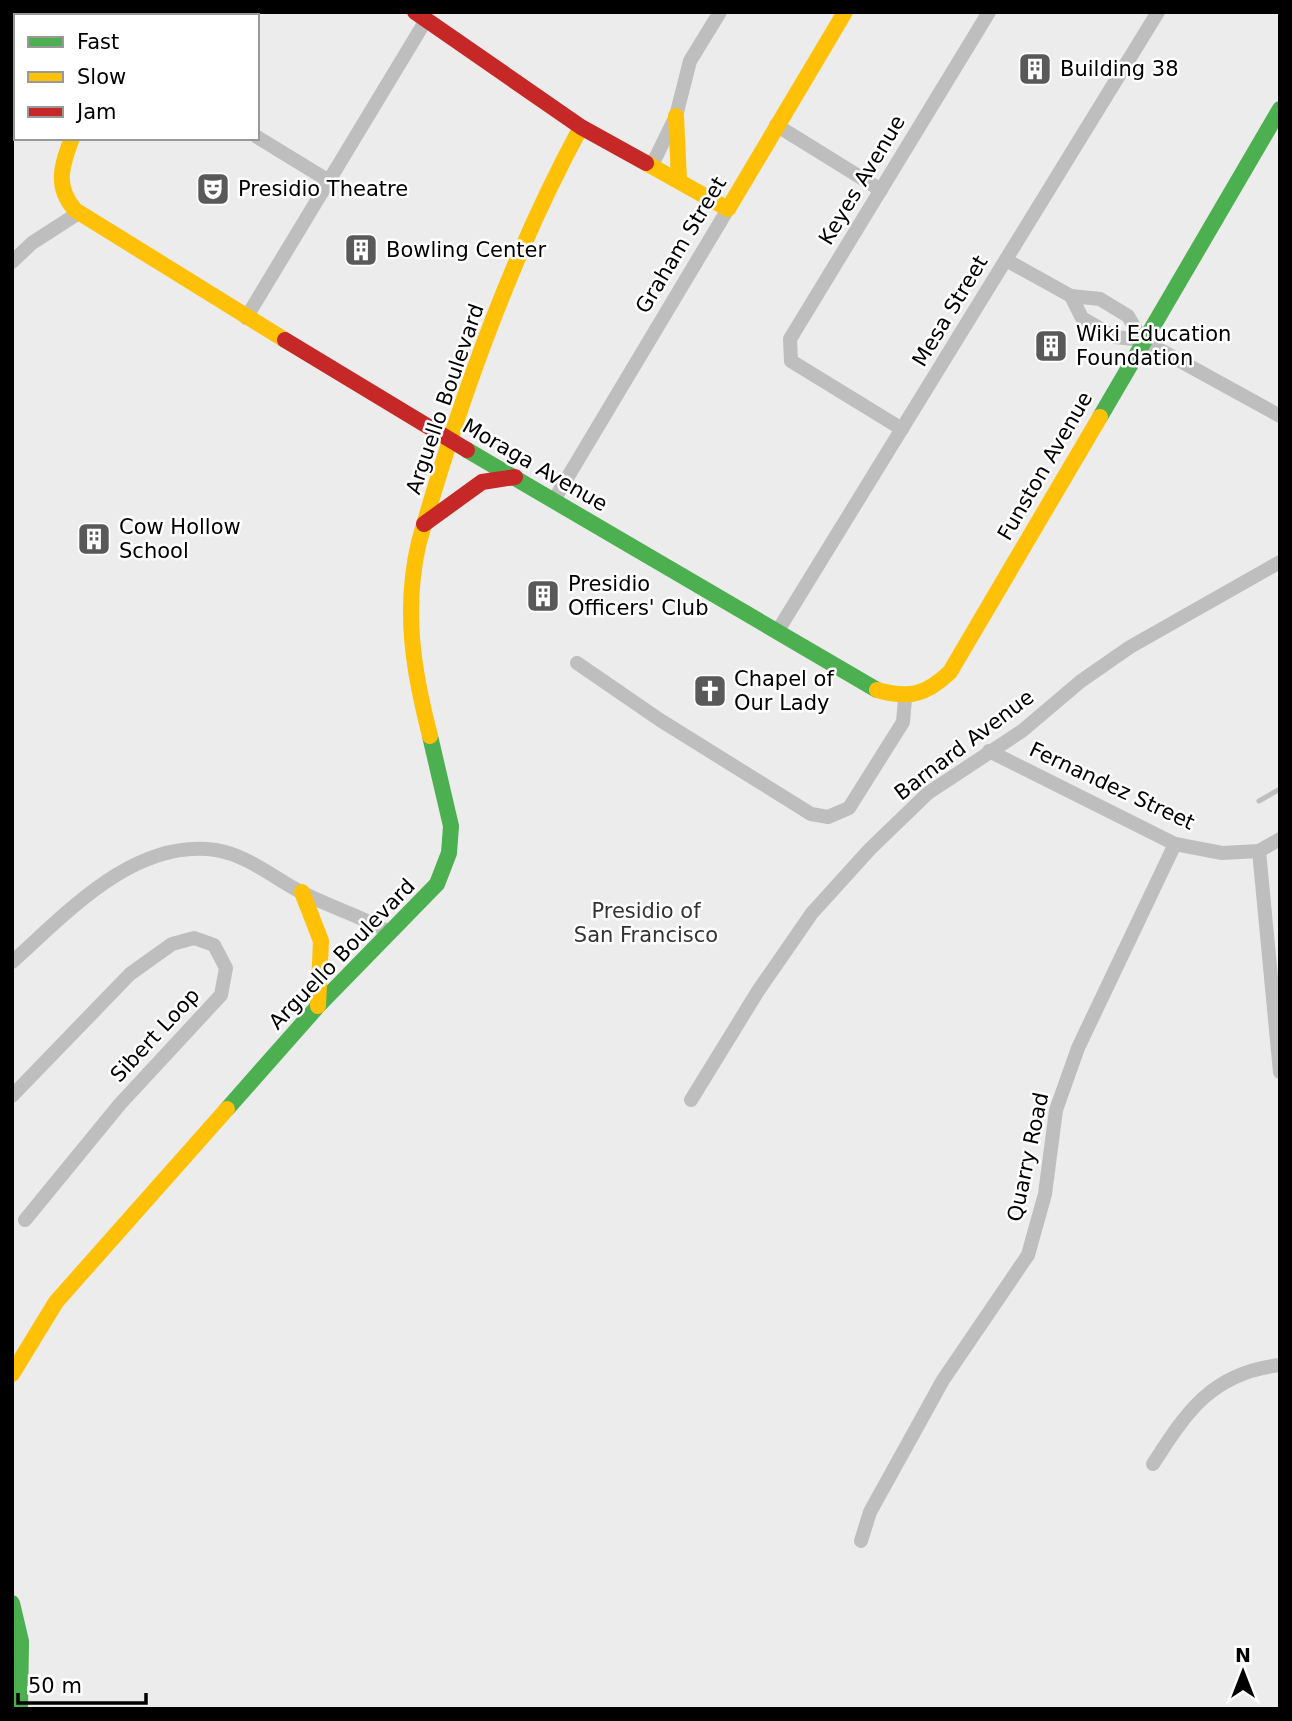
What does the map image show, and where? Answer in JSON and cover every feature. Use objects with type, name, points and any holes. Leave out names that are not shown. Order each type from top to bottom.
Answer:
[{"type":"street","points":[[652,165],[676,116],[690,61],[720,12]]},
{"type":"street","name":"Graham Street","points":[[554,500],[845,12]]},
{"type":"street","name":"Keyes Avenue","points":[[902,429],[790,361],[790,339],[989,12]]},
{"type":"street","name":"Mesa Street","points":[[777,632],[1158,12]]},
{"type":"street","points":[[246,318],[329,181],[424,15],[581,127],[728,209]]},
{"type":"street","name":"Funston Avenue","points":[[905,699],[932,690],[950,672],[1142,340],[1280,109]]},
{"type":"street","points":[[676,116],[679,180]]},
{"type":"street","points":[[776,125],[881,190]]},
{"type":"street","name":"Arguello Boulevard","points":[[12,1374],[56,1303],[318,1006],[437,884],[447,859],[452,834],[412,661],[409,606],[424,524],[524,240],[581,127]]},
{"type":"street","points":[[259,139],[329,181]]},
{"type":"street","points":[[12,262],[32,243],[78,214],[60,187],[60,172],[71,140]]},
{"type":"street","name":"Moraga Avenue","points":[[78,214],[246,318],[777,632],[876,690],[905,699]]},
{"type":"street","points":[[1006,260],[1071,296],[1100,299],[1128,316],[1142,340]]},
{"type":"street","points":[[1071,296],[1082,318],[1115,337],[1142,340],[1280,416]]},
{"type":"street","points":[[424,524],[482,482],[515,477]]},
{"type":"street","name":"Barnard Avenue","points":[[691,1100],[758,991],[812,914],[870,849],[928,793],[1022,731],[1081,681],[1130,647],[1280,562]]},
{"type":"street","points":[[577,663],[660,720],[811,814],[828,817],[849,808],[903,722],[905,699]]},
{"type":"street","name":"Fernandez Street","points":[[989,751],[1175,844],[1222,853],[1259,850]]},
{"type":"street","points":[[1280,839],[1259,850],[1280,1072]]},
{"type":"street","name":"Quarry Road","points":[[861,1541],[870,1512],[943,1380],[1028,1255],[1045,1194],[1056,1110],[1078,1048],[1175,844]]},
{"type":"street","points":[[12,962],[76,904],[147,858],[170,851],[217,850],[244,860],[302,892],[347,910],[389,932]]},
{"type":"street","points":[[302,892],[321,941],[318,1006]]},
{"type":"street","name":"Sibert Loop","points":[[12,1096],[130,974],[172,944],[194,938],[214,945],[226,968],[221,995],[126,1097],[25,1220]]},
{"type":"street","points":[[1153,1464],[1187,1411],[1208,1393],[1223,1382],[1280,1365]]},
{"type":"street","points":[[12,1604],[21,1641],[20,1709]]},
{"type":"green space","name":"Presidio of San Francisco","points":[[12,12],[1280,12],[1280,1709],[12,1709]]},
{"type":"waterway","points":[[1259,801],[1280,789]]},
{"type":"traffic: fast","points":[[1100,417],[1280,109]]},
{"type":"traffic: fast","points":[[467,450],[877,690]]},
{"type":"traffic: fast","points":[[227,1109],[318,1006],[437,884],[449,853],[451,826],[430,736]]},
{"type":"traffic: fast","points":[[12,1603],[21,1641],[20,1709]]},
{"type":"traffic: slow","points":[[646,163],[728,209],[845,12]]},
{"type":"traffic: slow","points":[[676,116],[679,180]]},
{"type":"traffic: slow","points":[[430,736],[412,639],[412,591],[419,542],[451,436],[489,330],[532,226],[581,127]]},
{"type":"traffic: slow","points":[[71,140],[63,166],[62,184],[68,201],[75,210],[285,340]]},
{"type":"traffic: slow","points":[[877,690],[899,694],[917,693],[933,686],[950,672],[1100,417]]},
{"type":"traffic: slow","points":[[302,892],[321,941],[318,1006]]},
{"type":"traffic: slow","points":[[12,1374],[56,1302],[227,1109]]},
{"type":"traffic: jam","points":[[415,12],[581,127],[646,163]]},
{"type":"traffic: jam","points":[[285,340],[467,450]]},
{"type":"traffic: jam","points":[[424,524],[482,482],[515,477]]},
{"type":"place","name":"Building 38","points":[[1035,69]]},
{"type":"place","name":"Presidio Theatre","points":[[213,189]]},
{"type":"place","name":"Bowling Center","points":[[361,250]]},
{"type":"place","name":"Wiki Education Foundation","points":[[1051,346]]},
{"type":"place","name":"Cow Hollow School","points":[[94,539]]},
{"type":"place","name":"Presidio Officers' Club","points":[[543,596]]},
{"type":"place","name":"Chapel of Our Lady","points":[[710,691]]}]
